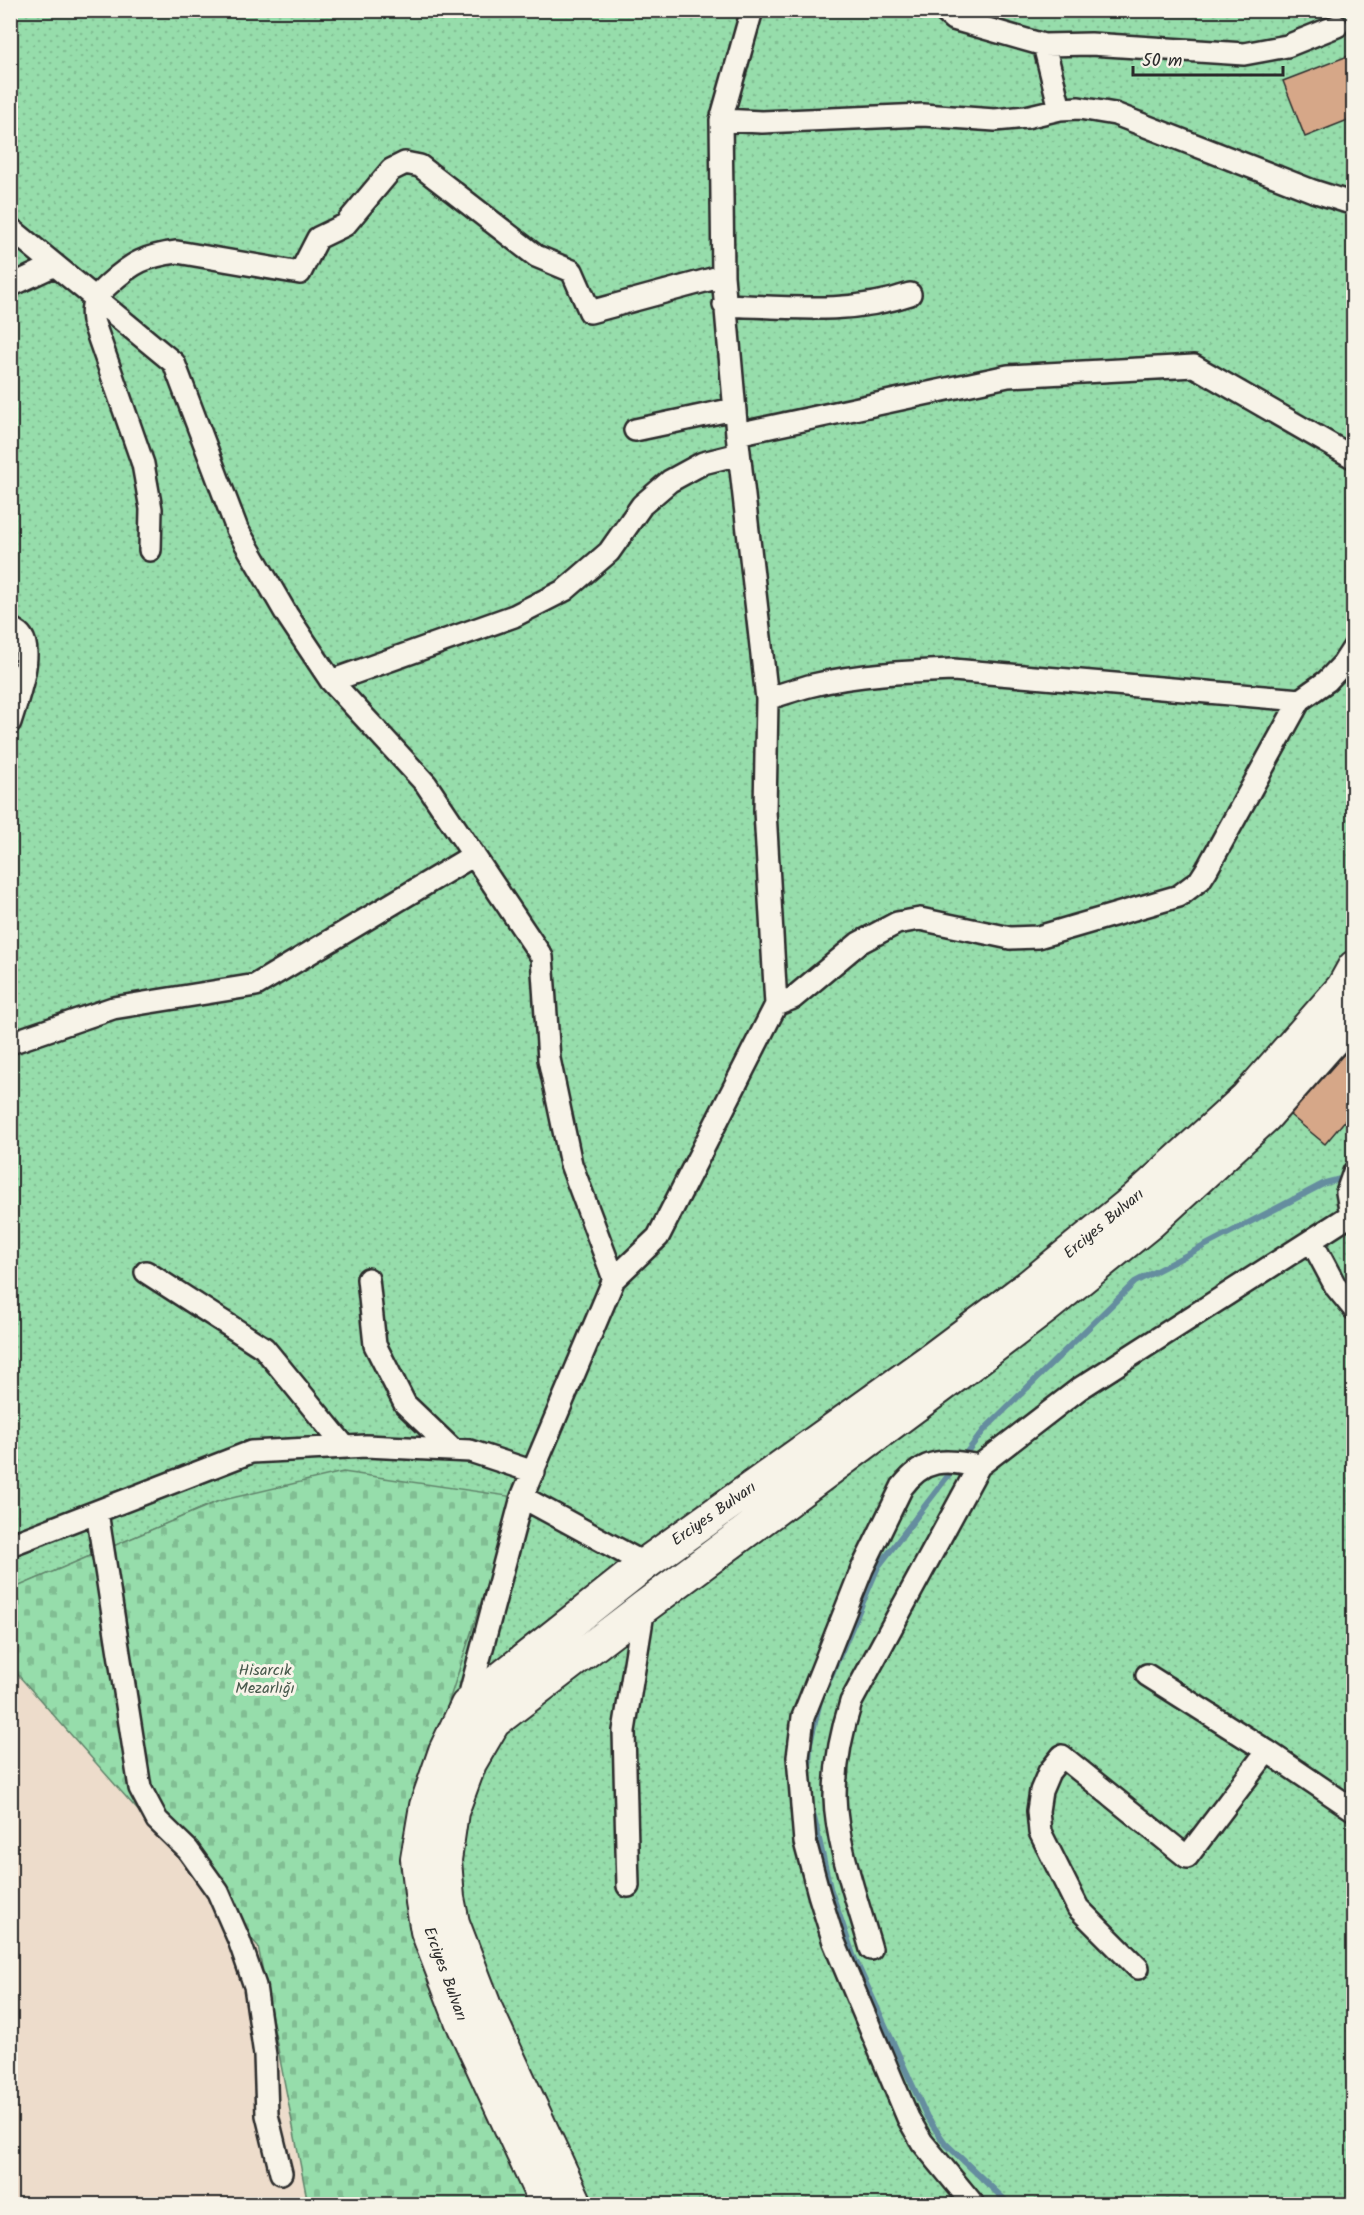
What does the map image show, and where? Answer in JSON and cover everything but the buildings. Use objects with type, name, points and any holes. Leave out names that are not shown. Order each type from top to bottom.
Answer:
[{"type":"highway","name":"Erciyes Bulvarı","points":[[546,2205],[461,2020],[427,1931],[422,1902],[417,1859],[426,1806],[445,1751],[467,1705],[645,1564],[933,1358],[1029,1286],[1133,1201],[1246,1098],[1343,987],[1353,967]]},
{"type":"highway","name":"Erciyes Bulvarı","points":[[576,2205],[486,2009],[453,1923],[445,1860],[452,1812],[470,1762],[495,1722],[644,1607],[959,1374],[1150,1222],[1265,1117],[1353,1016]]},
{"type":"street","points":[[467,1705],[522,1497],[614,1279],[658,1237],[776,1005],[765,811],[767,699],[734,409],[723,276],[721,120],[752,10]]},
{"type":"street","points":[[943,10],[953,19],[1044,45],[1102,44],[1244,54],[1287,46],[1337,26]]},
{"type":"street","points":[[1044,45],[1060,109]]},
{"type":"street","points":[[721,120],[762,122],[923,115],[995,120],[1079,108],[1115,114],[1313,191],[1353,204]]},
{"type":"street","points":[[150,550],[151,509],[143,465],[93,321],[92,312],[95,297],[127,267],[159,254],[177,252],[300,273],[318,238],[345,225],[391,170],[405,163],[420,166],[536,256],[572,272],[590,312],[723,276]]},
{"type":"street","points":[[10,228],[174,363],[237,529],[287,615],[331,681],[426,784],[542,957],[549,1059],[571,1164],[614,1279]]},
{"type":"street","points":[[10,286],[56,265]]},
{"type":"street","points":[[724,305],[847,308],[891,301],[910,294]]},
{"type":"street","points":[[331,681],[514,616],[565,590],[609,552],[642,505],[670,481],[738,444],[1008,376],[1194,366],[1353,458]]},
{"type":"street","points":[[635,430],[734,409]]},
{"type":"street","points":[[10,628],[22,637],[26,648],[23,681],[10,722]]},
{"type":"street","points":[[776,1005],[793,998],[859,943],[897,923],[920,919],[1010,938],[1038,937],[1179,896],[1200,880],[1208,869],[1300,700],[1327,681],[1343,664],[1353,647]]},
{"type":"street","points":[[767,699],[813,685],[855,678],[904,672],[953,670],[1300,700]]},
{"type":"street","points":[[10,1043],[113,1008],[256,985],[474,855]]},
{"type":"street","points":[[870,1949],[839,1832],[835,1798],[836,1765],[841,1733],[851,1702],[966,1464],[1352,1214],[1348,1202],[1351,1178]]},
{"type":"street","points":[[1312,1242],[1335,1287],[1353,1309]]},
{"type":"street","points":[[146,1272],[264,1348],[345,1447]]},
{"type":"street","points":[[368,1279],[375,1345],[405,1404],[453,1450]]},
{"type":"street","points":[[10,1545],[251,1452],[366,1446],[470,1451],[534,1472]]},
{"type":"street","points":[[966,1464],[936,1462],[922,1467],[910,1476],[902,1487],[862,1569],[803,1717],[798,1757],[805,1842],[834,1942],[908,2118],[922,2142],[973,2205]]},
{"type":"street","points":[[522,1497],[645,1564]]},
{"type":"street","points":[[98,1512],[140,1788],[157,1820],[188,1850],[218,1892],[242,1949],[255,1986],[265,2055],[267,2115],[281,2173]]},
{"type":"street","points":[[628,1886],[624,1731],[644,1607]]},
{"type":"street","points":[[1147,1675],[1353,1810]]},
{"type":"street","points":[[1138,1968],[1078,1908],[1040,1832],[1039,1801],[1049,1772],[1062,1756],[1187,1857],[1267,1752]]},
{"type":"green space","points":[[11,11],[1353,11],[1353,2204],[530,2204],[219,1501],[11,1590]]},
{"type":"green space","name":"Hisarcık Mezarlığı","points":[[343,1472],[515,1497],[417,1800],[530,2204],[308,2204],[258,1946],[11,1667],[10,1590],[219,1501]]},
{"type":"waterway","points":[[962,1458],[985,1429],[1135,1282],[1325,1183],[1348,1177]]},
{"type":"waterway","points":[[827,1685],[878,1567],[954,1468]]},
{"type":"waterway","points":[[809,1770],[810,1743],[821,1697]]},
{"type":"waterway","points":[[813,1813],[830,1888],[853,1955],[927,2117],[945,2143],[1009,2204]]}]
